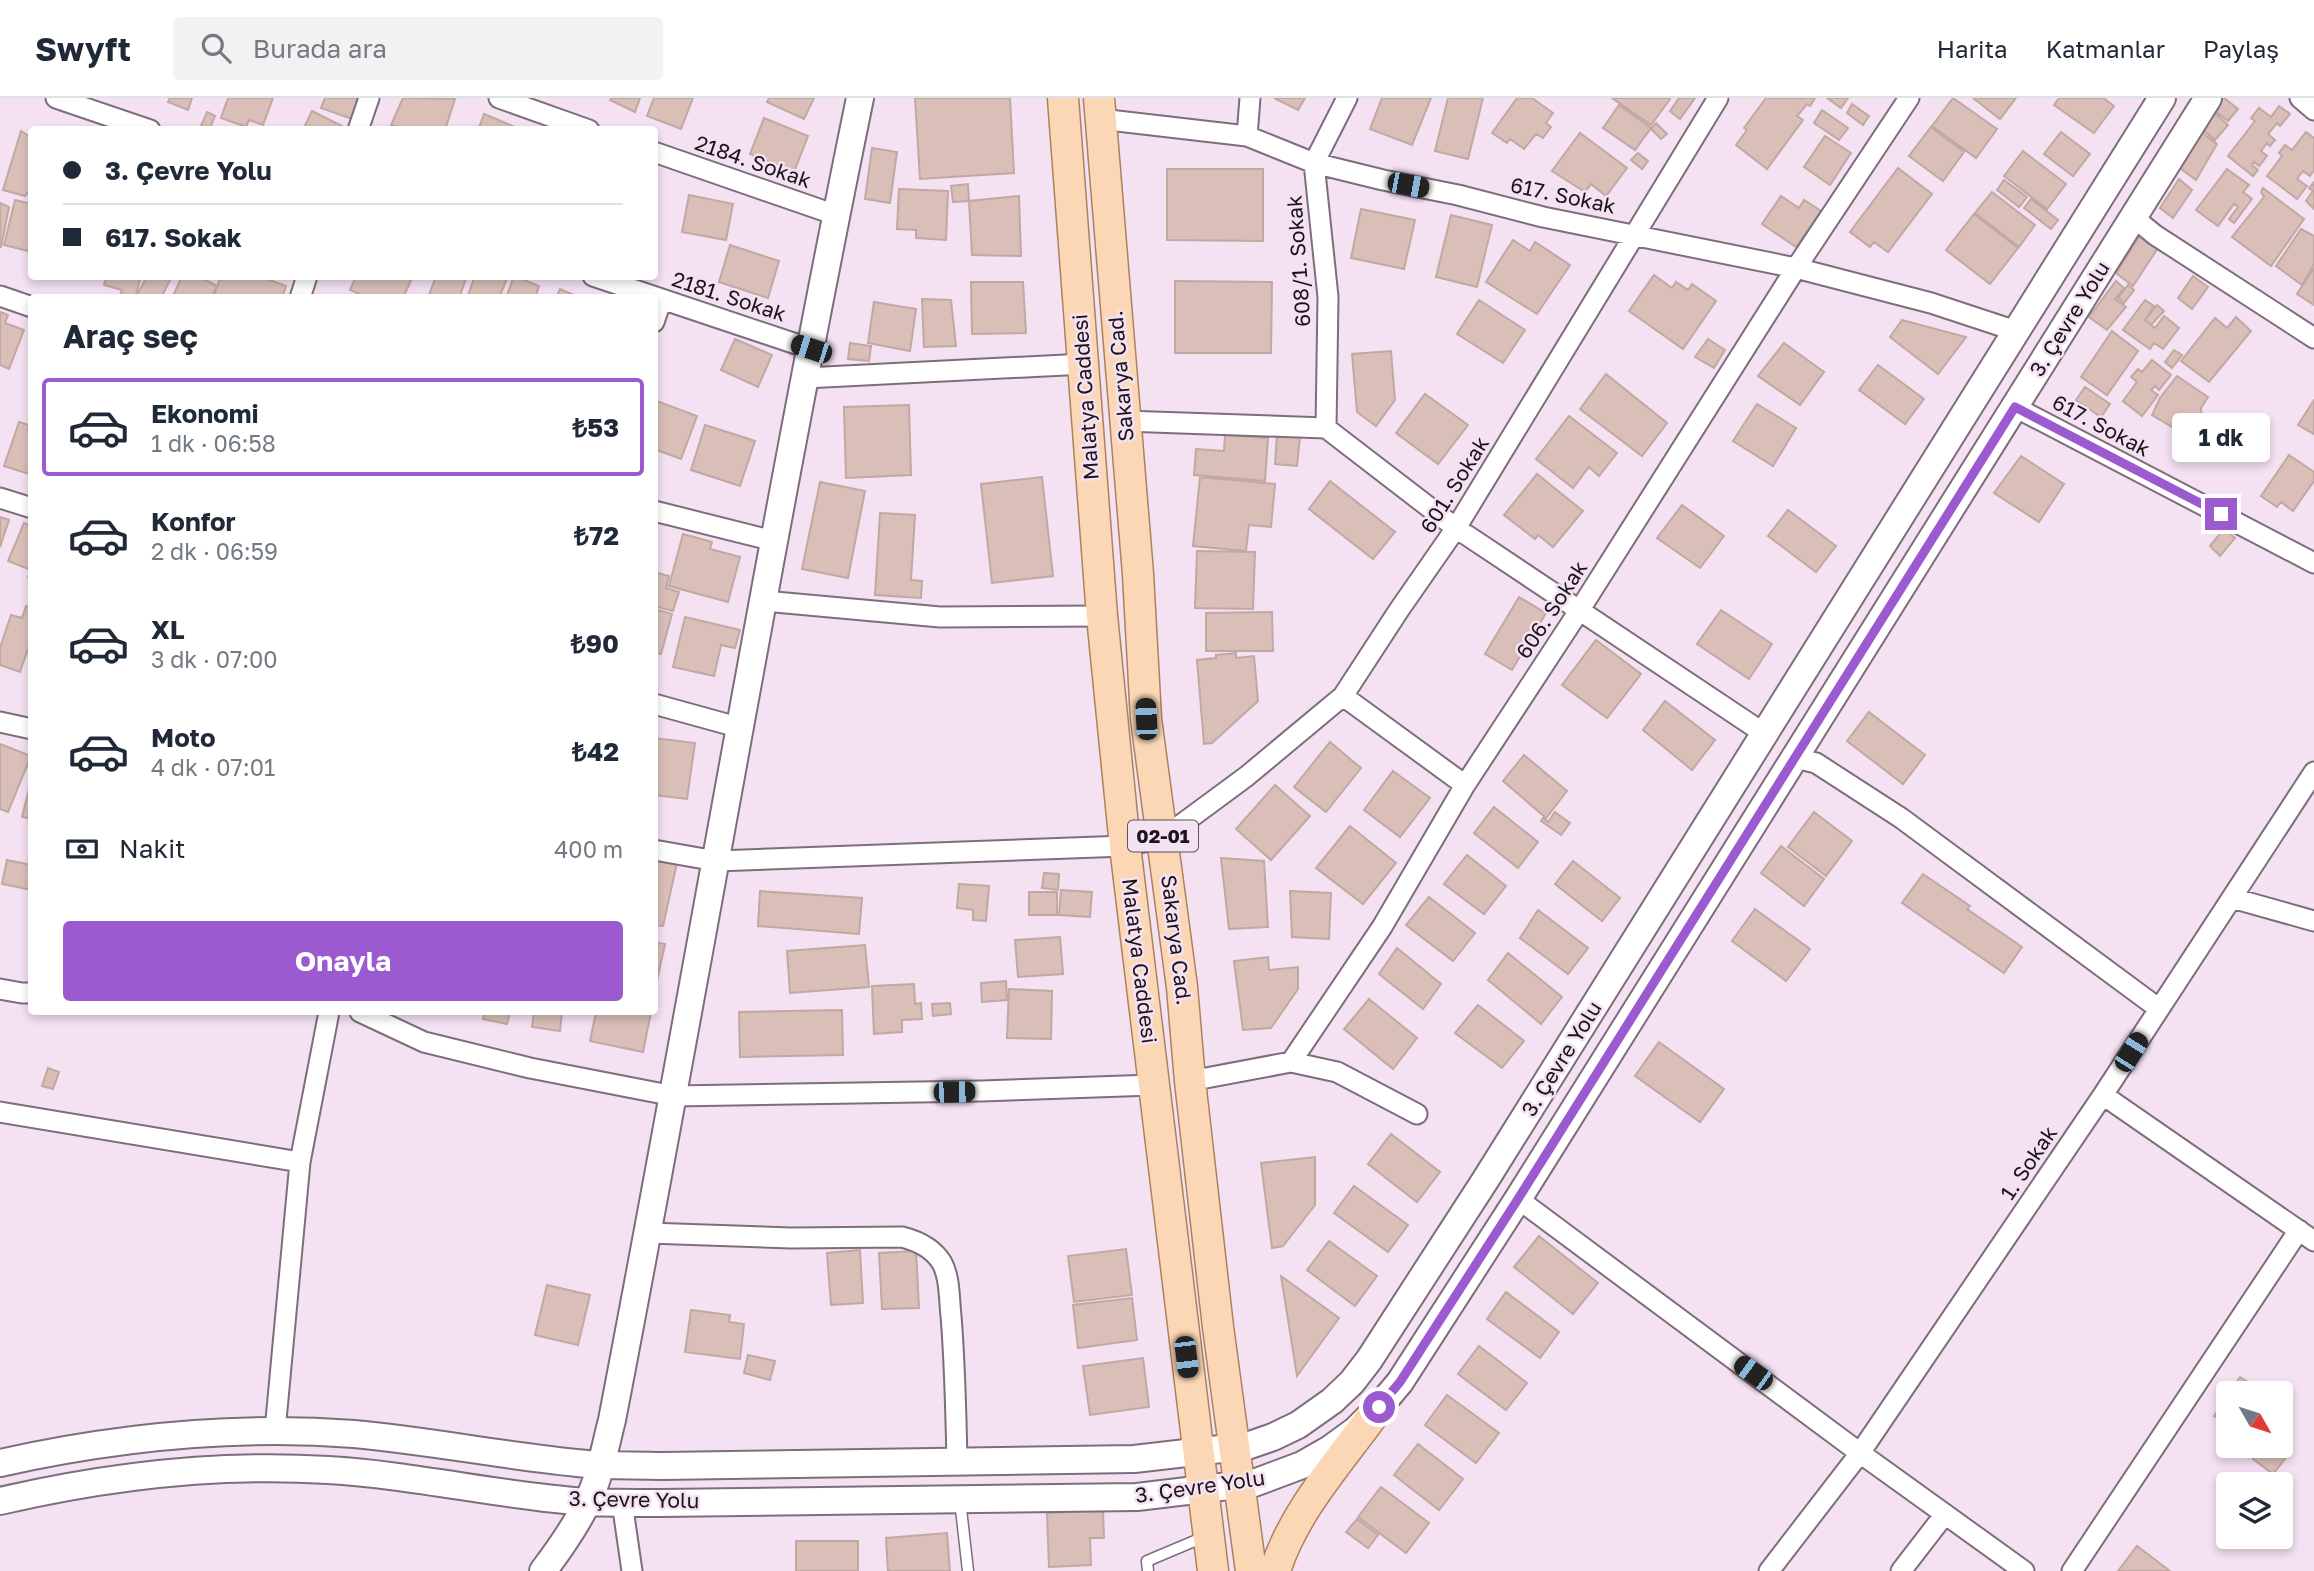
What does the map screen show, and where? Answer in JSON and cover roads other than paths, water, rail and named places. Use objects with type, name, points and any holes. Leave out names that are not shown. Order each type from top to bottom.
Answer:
[{"type":"main road","points":[[543,1571],[560,1549],[587,1502],[601,1465],[612,1420],[674,1096],[696,957],[774,541],[860,98]]},
{"type":"main road","name":"Malatya Caddesi","points":[[1063,98],[1102,616],[1125,846],[1213,1571]]},
{"type":"main road","name":"3. Çevre Yolu","points":[[0,1463],[83,1445],[220,1431],[384,1437],[601,1465],[1134,1459],[1247,1446],[1273,1437],[1310,1418],[1342,1392],[1369,1360],[1486,1179],[2162,98]]},
{"type":"main road","name":"3. Çevre Yolu","points":[[0,1501],[64,1487],[142,1475],[274,1468],[380,1474],[587,1502],[1137,1497],[1272,1477],[1316,1457],[1350,1435],[1400,1382],[1518,1199],[2208,98]]},
{"type":"main road","name":"Sakarya Cad.","points":[[1100,108],[1138,574],[1146,719],[1182,987],[1218,1327],[1251,1571]]},
{"type":"main road","points":[[1275,1571],[1280,1553],[1301,1514],[1379,1407]]},
{"type":"street","points":[[56,98],[138,126]]},
{"type":"street","points":[[359,126],[369,98]]},
{"type":"street","points":[[499,98],[559,125]]},
{"type":"street","points":[[1247,135],[1250,98]]},
{"type":"street","points":[[1314,163],[1347,98]]},
{"type":"street","name":"601. Sokak","points":[[1163,838],[1247,776],[1343,696],[1456,528],[1718,98]]},
{"type":"street","name":"606. Sokak","points":[[1291,1062],[1382,927],[1465,785],[1579,611],[1796,268],[1909,98]]},
{"type":"street","points":[[2300,98],[2314,110]]},
{"type":"street","name":"617. Sokak","points":[[1100,108],[1247,135],[1314,163],[1543,217],[1796,268],[1931,303],[2016,331]]},
{"type":"street","name":"2184. Sokak","points":[[658,153],[836,215]]},
{"type":"street","name":"608/1. Sokak","points":[[1314,163],[1328,297],[1326,428]]},
{"type":"street","points":[[2133,218],[2314,338]]},
{"type":"street","name":"2181. Sokak","points":[[605,280],[647,294]]},
{"type":"street","points":[[0,296],[28,306]]},
{"type":"street","name":"2181. Sokak","points":[[658,298],[811,349]]},
{"type":"street","points":[[658,310],[662,299]]},
{"type":"street","points":[[805,378],[1085,364]]},
{"type":"street","name":"617. Sokak","points":[[2015,407],[2314,563]]},
{"type":"street","points":[[1124,421],[1326,428],[1456,528],[1579,611],[1669,667],[1765,734]]},
{"type":"street","points":[[0,498],[28,507]]},
{"type":"street","points":[[658,512],[774,541]]},
{"type":"street","points":[[764,601],[940,617],[1102,616]]},
{"type":"street","points":[[1343,696],[1465,785]]},
{"type":"street","points":[[658,705],[741,727]]},
{"type":"street","points":[[0,722],[28,729]]},
{"type":"street","points":[[1795,758],[1816,763],[1901,818],[2158,1008]]},
{"type":"street","name":"1. Sokak","points":[[1769,1571],[1860,1453],[2103,1095],[2314,772]]},
{"type":"street","points":[[658,851],[716,861],[1125,846],[1163,838]]},
{"type":"street","points":[[2232,898],[2314,921]]},
{"type":"street","points":[[0,989],[28,993]]},
{"type":"street","points":[[275,1431],[300,1162],[328,1015]]},
{"type":"street","points":[[366,1015],[424,1042],[530,1069],[674,1096],[1153,1085]]},
{"type":"street","points":[[1190,1081],[1291,1062],[1337,1072],[1417,1114]]},
{"type":"street","points":[[2072,1571],[2306,1236],[2103,1095]]},
{"type":"street","points":[[0,1112],[300,1162]]},
{"type":"street","points":[[1518,1199],[2024,1571]]},
{"type":"street","points":[[648,1233],[791,1238],[902,1237],[918,1241],[930,1249],[941,1261],[947,1276],[953,1345],[957,1462]]},
{"type":"street","points":[[622,1502],[632,1571]]},
{"type":"street","points":[[1901,1571],[1945,1514]]},
{"type":"lane","points":[[960,1499],[968,1571]]},
{"type":"lane","points":[[1147,1571],[1147,1561],[1208,1535]]}]
